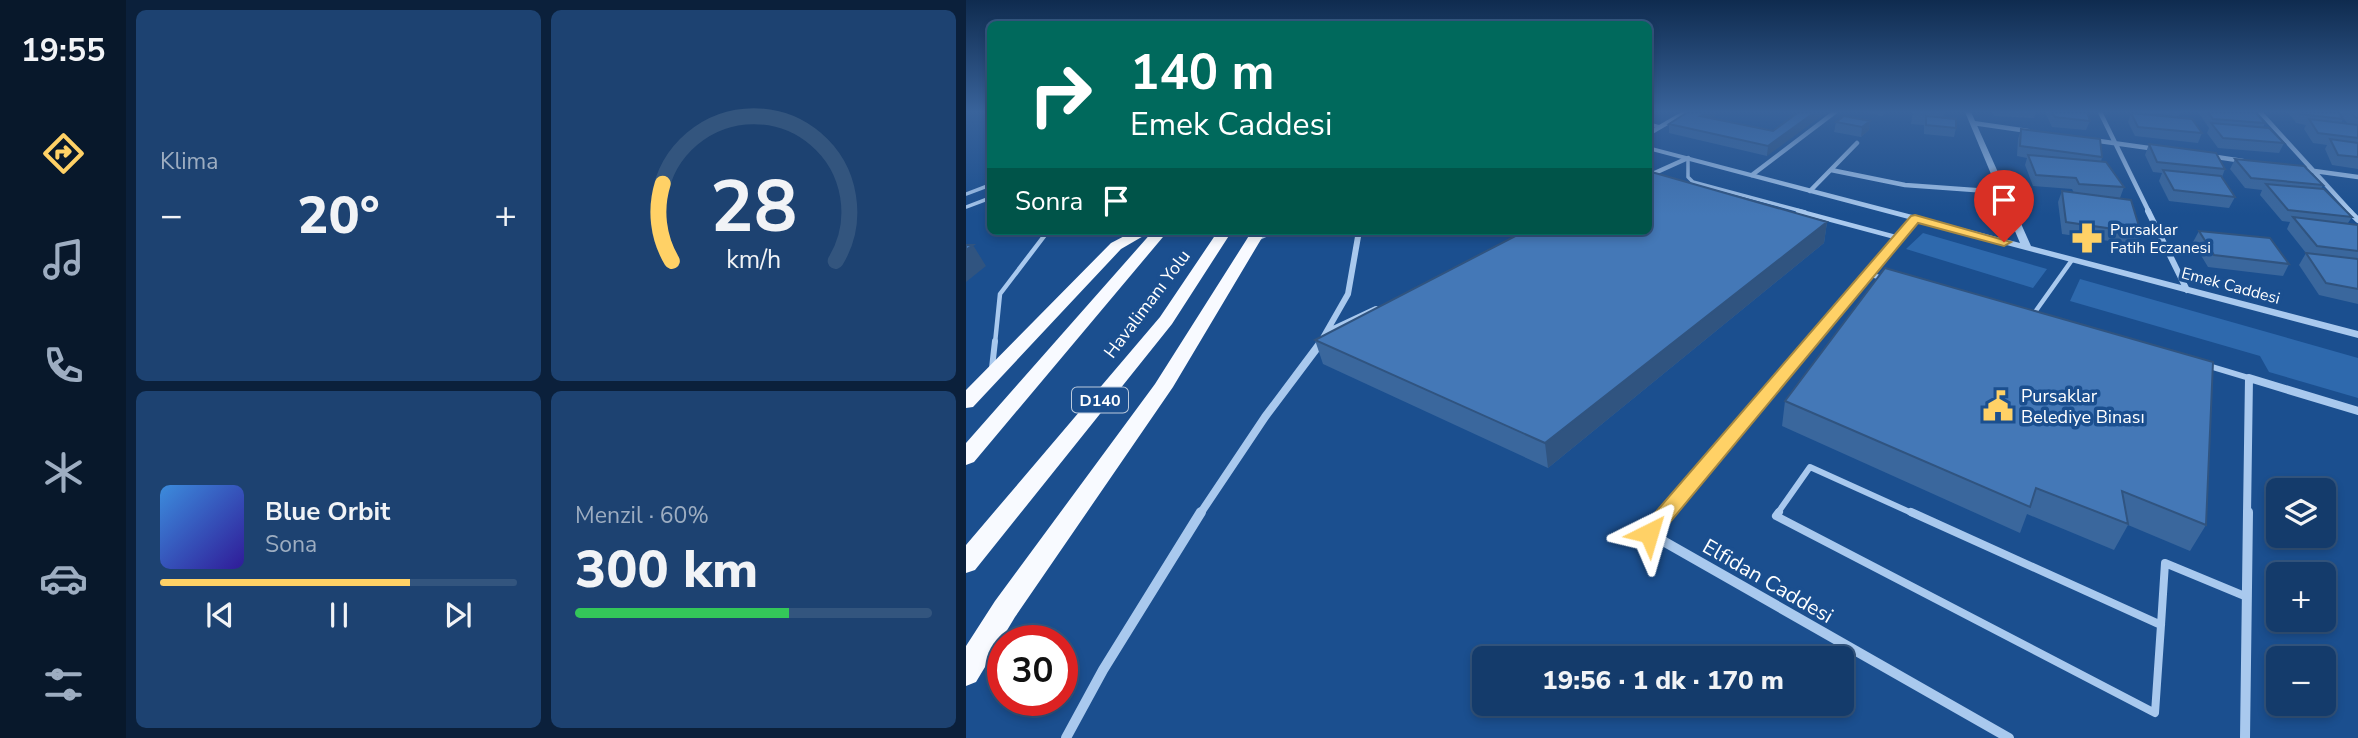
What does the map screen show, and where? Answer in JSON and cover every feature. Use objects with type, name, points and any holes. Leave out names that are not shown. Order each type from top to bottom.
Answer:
[{"type":"highway","points":[[966,402],[1116,246],[1137,235]]},
{"type":"highway","points":[[966,457],[1158,235]]},
{"type":"highway","name":"Havalimanı Yolu","points":[[966,563],[1166,320],[1222,235]]},
{"type":"highway","points":[[966,672],[1005,609],[1163,387],[1262,235]]},
{"type":"street","points":[[1752,175],[1790,146]]},
{"type":"street","points":[[1810,191],[1854,146]]},
{"type":"street","points":[[1983,146],[2027,248]]},
{"type":"street","points":[[2116,146],[2187,290]]},
{"type":"street","points":[[2140,146],[2167,150]]},
{"type":"street","points":[[2292,146],[2358,220]]},
{"type":"street","name":"Emek Caddesi","points":[[1652,149],[2358,335]]},
{"type":"street","points":[[2207,156],[2247,162]]},
{"type":"street","points":[[1652,174],[1688,158]]},
{"type":"street","points":[[2287,167],[2358,177]]},
{"type":"street","points":[[1830,170],[1905,184],[2002,192]]},
{"type":"street","name":"Elfidan Caddesi","points":[[1915,219],[1649,533],[2009,738]]},
{"type":"street","points":[[1066,738],[1103,670],[1209,500],[1265,417],[1329,331],[1348,294],[1358,235]]},
{"type":"street","points":[[1329,331],[1378,308]]},
{"type":"street","points":[[2245,738],[2249,378],[2358,411]]},
{"type":"lane","points":[[1688,158],[1688,177],[1693,182],[1899,238]]},
{"type":"lane","points":[[966,194],[987,186]]},
{"type":"lane","points":[[966,207],[987,199]]},
{"type":"lane","points":[[991,376],[1000,294],[1021,262],[1045,235]]},
{"type":"lane","points":[[2035,312],[2072,260]]},
{"type":"lane","points":[[1868,274],[1894,282]]},
{"type":"lane","points":[[2023,309],[2047,316]]},
{"type":"lane","points":[[2199,363],[2249,378]]},
{"type":"lane","points":[[2161,625],[1810,467],[1776,516],[2155,713],[2161,625],[2165,563],[2247,597]]},
{"type":"shaded area","points":[[1923,233],[2047,269],[2033,288],[1906,249]]},
{"type":"shaded area","points":[[2080,279],[2358,358],[2358,398],[2269,372],[2260,356],[2070,301]]},
{"type":"building","points":[[2023,146],[2101,146],[2102,157]]},
{"type":"building","points":[[2150,146],[2216,153],[2225,169],[2157,162]]},
{"type":"building","points":[[2334,146],[2358,146],[2358,157],[2338,155]]},
{"type":"building","points":[[2028,155],[2106,162],[2124,187],[2079,184],[2076,178],[2036,175]]},
{"type":"building","points":[[2235,159],[2304,166],[2323,185],[2251,178]]},
{"type":"building","points":[[2163,170],[2221,176],[2235,197],[2174,190]]},
{"type":"building","points":[[1652,172],[1827,222],[1545,443],[1315,340],[1517,235],[1652,235]]},
{"type":"building","points":[[2266,184],[2324,189],[2352,217],[2288,210]]},
{"type":"building","points":[[2062,191],[2131,200],[2141,233],[2066,222]]},
{"type":"building","points":[[2293,217],[2358,225],[2358,251],[2317,246]]},
{"type":"building","points":[[2199,231],[2270,238],[2289,264],[2214,255]]},
{"type":"building","points":[[2306,253],[2358,259],[2358,289],[2326,283]]},
{"type":"building","name":"Pursaklar Belediye Binası","points":[[1885,268],[2213,362],[2206,525],[2122,491],[2128,524],[2036,488],[2030,507],[1785,401]]},
{"type":"place","name":"Pursaklar Fatih Eczanesi","points":[[2087,238]]},
{"type":"place","name":"Pursaklar Belediye Binası","points":[[1998,406]]},
{"type":"route","points":[[1649,533],[1915,219],[2004,242]]}]
